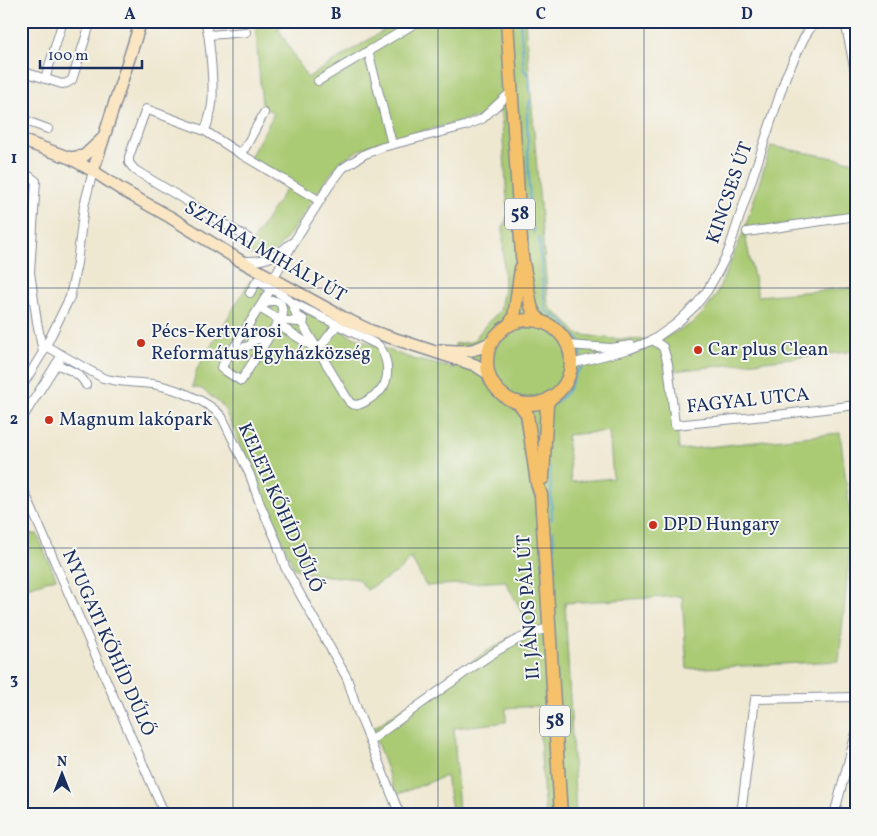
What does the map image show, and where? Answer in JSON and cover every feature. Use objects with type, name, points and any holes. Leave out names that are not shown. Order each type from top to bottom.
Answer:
[{"type":"main road","name":"58","points":[[507,21],[522,256],[531,306],[541,322],[556,331],[567,345]]},
{"type":"main road","name":"58","points":[[493,341],[509,325],[514,317],[522,256]]},
{"type":"main road","points":[[509,325],[527,320],[541,322]]},
{"type":"main road","points":[[493,341],[487,360],[489,374],[499,391],[518,402],[535,403],[551,397]]},
{"type":"main road","points":[[567,345],[570,358],[569,372]]},
{"type":"main road","name":"58","points":[[541,495],[547,404],[564,384],[569,372]]},
{"type":"main road","name":"II. JÁNOS PÁL ÚT","points":[[518,402],[527,414],[537,483],[541,495],[561,815]]},
{"type":"street","points":[[45,79],[63,21]]},
{"type":"street","points":[[21,71],[62,84],[72,80],[91,21]]},
{"type":"street","points":[[21,388],[45,349],[70,297],[77,263],[84,206],[93,171],[141,21]]},
{"type":"street","points":[[205,21],[208,35],[212,104],[205,131]]},
{"type":"street","points":[[318,81],[419,21]]},
{"type":"street","name":"KINCSES ÚT","points":[[638,345],[653,340],[677,323],[696,305],[719,270],[728,252],[786,76],[804,38],[815,21]]},
{"type":"street","points":[[845,21],[856,78]]},
{"type":"street","points":[[208,35],[246,32]]},
{"type":"street","points":[[368,51],[392,144]]},
{"type":"street","points":[[250,293],[257,281],[272,284],[281,298],[283,314],[241,381],[221,368],[259,308],[272,284],[295,240],[338,175],[352,161],[365,154],[392,144],[482,120],[512,91]]},
{"type":"street","points":[[160,114],[163,105]]},
{"type":"street","points":[[248,238],[135,170],[129,163],[129,156],[146,109],[205,131],[320,201]]},
{"type":"street","points":[[174,119],[177,110]]},
{"type":"street","points":[[240,153],[246,148],[264,113]]},
{"type":"street","points":[[187,124],[189,115]]},
{"type":"street","points":[[21,119],[48,129]]},
{"type":"street","points":[[70,158],[84,156],[89,153],[105,135]]},
{"type":"street","name":"SZTÁRAI MIHÁLY ÚT","points":[[21,140],[70,158],[93,171],[239,260],[272,284],[371,331],[475,365],[489,374]]},
{"type":"street","points":[[21,170],[36,181],[30,272],[36,322],[45,349]]},
{"type":"street","points":[[746,232],[856,216]]},
{"type":"street","points":[[239,260],[256,262],[270,259],[295,240]]},
{"type":"street","points":[[272,315],[281,298]]},
{"type":"street","points":[[259,308],[266,302],[281,298],[291,302],[374,343],[382,350],[386,358],[385,383],[381,390],[363,404],[353,405],[348,401],[291,302]]},
{"type":"street","points":[[259,308],[272,315],[284,329],[318,350]]},
{"type":"street","points":[[301,321],[306,310]]},
{"type":"street","points":[[278,322],[322,318]]},
{"type":"street","points":[[249,324],[254,359]]},
{"type":"street","points":[[318,350],[337,325]]},
{"type":"street","points":[[232,351],[266,339],[275,330],[284,329]]},
{"type":"street","name":"FAGYAL UTCA","points":[[653,340],[663,347],[668,364],[675,425],[856,405]]},
{"type":"street","name":"SZTÁRAI MIHÁLY ÚT","points":[[426,349],[469,352],[493,341]]},
{"type":"street","points":[[567,345],[611,348],[638,345]]},
{"type":"street","points":[[569,372],[573,365],[580,361],[618,353],[638,345]]},
{"type":"street","name":"KELETI KŐHÍD DŰLŐ","points":[[45,349],[62,355],[103,378],[113,381],[151,384],[199,399],[217,411],[222,417],[250,475],[285,567],[347,678],[356,709],[400,815]]},
{"type":"street","points":[[21,420],[62,355]]},
{"type":"street","points":[[56,364],[78,375],[84,380],[86,386]]},
{"type":"street","points":[[675,425],[676,434]]},
{"type":"street","name":"NYUGATI KŐHÍD DŰLŐ","points":[[21,484],[164,815]]},
{"type":"street","points":[[370,742],[398,720],[506,646],[539,630],[549,628]]},
{"type":"street","points":[[741,815],[755,699],[856,698]]},
{"type":"street","points":[[834,815],[856,733]]},
{"type":"green space","points":[[248,21],[289,21],[278,28],[307,78],[399,21],[525,21],[548,304],[577,334],[613,339],[660,340],[693,323],[705,311],[716,295],[744,231],[758,296],[851,288],[856,307],[856,351],[673,371],[679,450],[840,433],[852,529],[839,661],[687,669],[682,596],[565,603],[576,815],[545,815],[538,706],[506,708],[506,722],[454,728],[459,815],[453,815],[446,776],[396,795],[372,729],[486,652],[530,626],[505,581],[426,586],[411,558],[399,571],[367,590],[358,579],[311,574],[294,568],[223,406],[202,389],[192,387],[197,369],[250,281],[353,337],[413,359],[453,368],[455,344],[472,342],[500,311],[504,288],[503,228],[508,214],[501,111],[376,143],[356,152],[343,160],[331,173],[294,228],[276,250],[265,256],[245,253],[288,186],[248,161],[274,114],[262,105],[255,23]],"holes":[[[609,431],[613,478],[571,482],[567,435]]]},
{"type":"green space","points":[[771,146],[856,162],[856,214],[744,231]]},
{"type":"green space","points":[[21,204],[29,205],[23,295],[21,295]]},
{"type":"green space","points":[[21,534],[37,534],[56,578],[21,589]]},
{"type":"waterway","points":[[520,21],[524,70],[529,76],[530,93]]},
{"type":"waterway","points":[[530,100],[527,116],[530,219],[534,232]]},
{"type":"waterway","points":[[539,238],[545,310],[564,322],[573,336],[580,340],[580,342]]},
{"type":"waterway","points":[[580,350],[581,357]]},
{"type":"waterway","points":[[554,404],[567,392],[581,365]]},
{"type":"waterway","points":[[550,468],[552,520]]},
{"type":"waterway","points":[[553,530],[555,569]]},
{"type":"place","name":"Pécs-Kertvárosi Református Egyházközség","points":[[141,343]]},
{"type":"place","name":"Car plus Clean","points":[[698,350]]},
{"type":"place","name":"Magnum lakópark","points":[[49,420]]},
{"type":"place","name":"DPD Hungary","points":[[653,525]]}]
